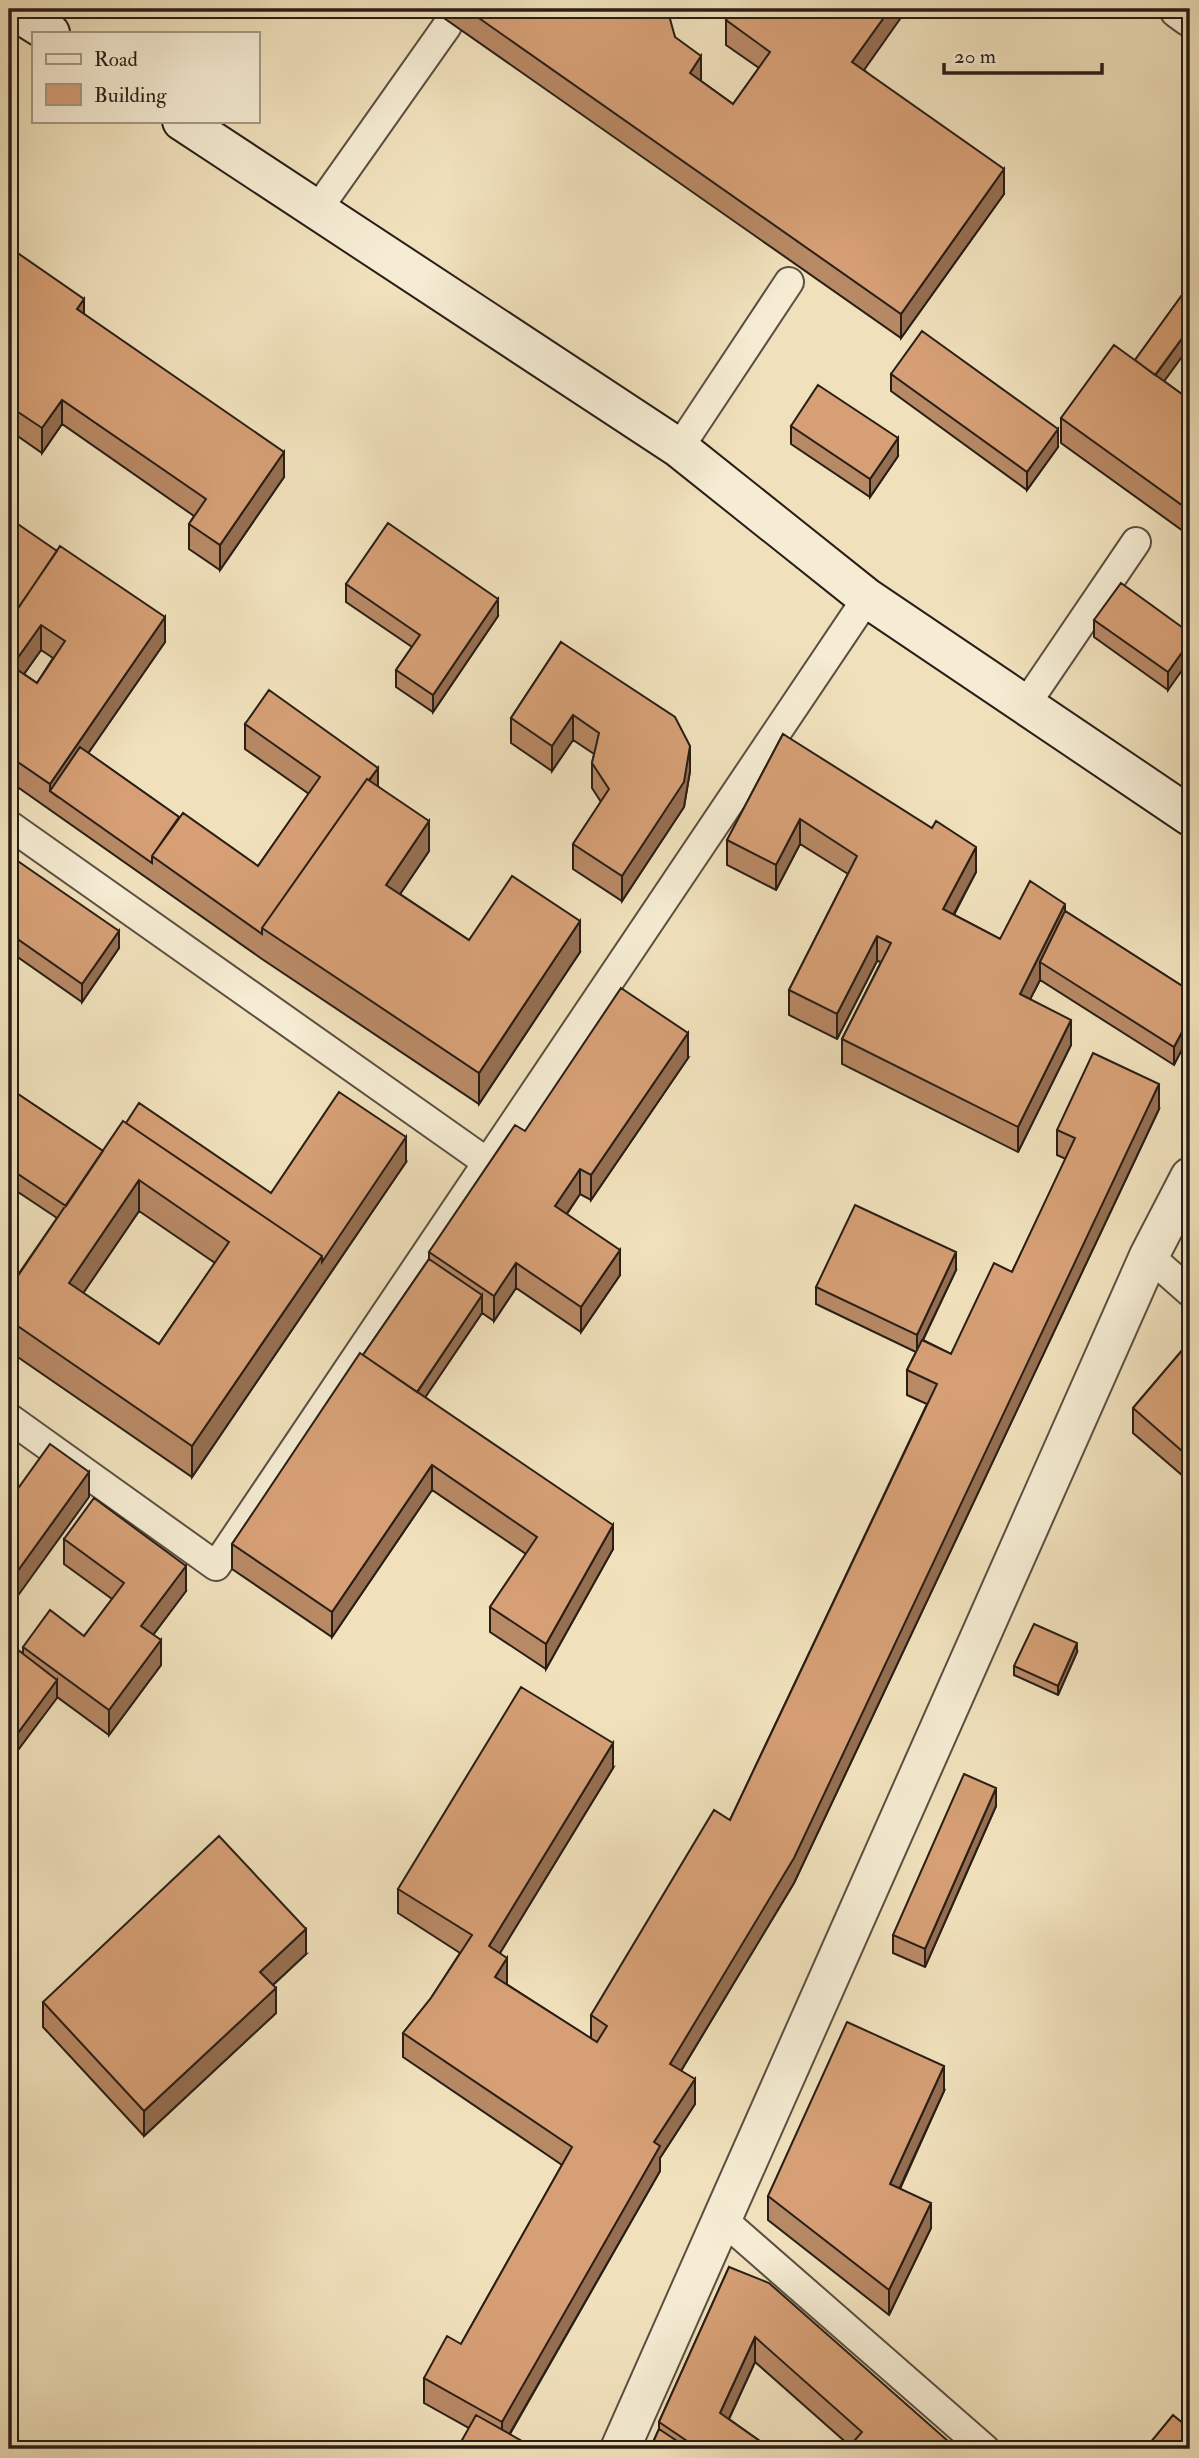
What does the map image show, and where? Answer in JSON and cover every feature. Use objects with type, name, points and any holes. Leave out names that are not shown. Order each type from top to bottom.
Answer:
[{"type":"street","points":[[12,9],[48,32]]},
{"type":"street","points":[[1179,9],[1190,17]]},
{"type":"street","points":[[184,122],[679,448],[867,598],[1190,816]]},
{"type":"street","points":[[620,2449],[1149,1255],[1190,1177]]},
{"type":"lane","points":[[317,210],[447,26]]},
{"type":"lane","points":[[679,448],[789,282]]},
{"type":"lane","points":[[1027,704],[1136,542]]},
{"type":"lane","points":[[9,1418],[216,1566],[867,598]]},
{"type":"lane","points":[[9,825],[488,1163]]},
{"type":"lane","points":[[1149,1255],[1190,1292]]},
{"type":"lane","points":[[722,2219],[985,2449]]},
{"type":"building","points":[[466,9],[664,9],[675,37],[701,56],[690,73],[733,104],[770,52],[726,20],[734,9],[843,9],[850,13],[853,9],[890,9],[852,62],[1004,169],[901,314]]},
{"type":"building","points":[[9,247],[84,299],[77,309],[284,452],[220,545],[189,524],[206,499],[62,400],[42,428],[9,406]]},
{"type":"building","points":[[1190,284],[1190,336],[1186,333],[1155,375],[1135,360]]},
{"type":"building","points":[[922,331],[1058,429],[1027,472],[891,374]]},
{"type":"building","points":[[1114,345],[1190,400],[1190,511],[1061,418]]},
{"type":"building","points":[[818,385],[898,438],[870,479],[791,426]]},
{"type":"building","points":[[9,518],[57,551],[16,611],[9,607]]},
{"type":"building","points":[[388,523],[498,599],[433,695],[396,670],[420,635],[346,584]]},
{"type":"building","points":[[60,546],[165,617],[50,784],[9,756],[9,622]],"holes":[[[41,625],[65,641],[37,683],[12,666]]]},
{"type":"building","points":[[1121,583],[1190,633],[1190,641],[1168,672],[1094,620]]},
{"type":"building","points":[[561,642],[675,717],[690,746],[684,782],[622,876],[573,844],[609,789],[592,763],[599,733],[573,715],[552,746],[511,718]]},
{"type":"building","points":[[269,690],[378,768],[369,780],[367,779],[262,928],[262,934],[152,856],[183,813],[258,866],[320,777],[245,724]]},
{"type":"building","points":[[783,734],[932,828],[936,821],[976,847],[943,909],[1000,939],[1030,881],[1065,904],[1020,994],[1071,1020],[1018,1127],[842,1039],[891,943],[877,936],[837,1014],[789,990],[857,856],[800,819],[776,865],[727,840]]},
{"type":"building","points":[[80,747],[179,817],[152,856],[152,863],[50,791]]},
{"type":"building","points":[[367,779],[429,821],[386,885],[469,940],[512,876],[580,921],[479,1073],[262,928]]},
{"type":"building","points":[[9,855],[119,931],[82,984],[9,933]]},
{"type":"building","points":[[1065,911],[1190,991],[1190,1017],[1174,1047],[1040,962]]},
{"type":"building","points":[[621,988],[688,1033],[591,1175],[580,1169],[555,1206],[620,1250],[581,1307],[516,1263],[494,1296],[429,1252],[515,1125],[525,1131]]},
{"type":"building","points":[[1093,1053],[1159,1084],[794,1858],[670,2064],[695,2079],[654,2142],[660,2146],[502,2422],[424,2378],[447,2336],[461,2344],[572,2147],[403,2033],[431,1998],[472,1935],[398,1889],[521,1687],[613,1743],[489,1946],[507,1958],[495,1977],[597,2042],[607,2026],[591,2015],[714,1810],[730,1820],[937,1384],[907,1370],[922,1340],[951,1354],[994,1263],[1012,1272],[1075,1138],[1057,1130]]},
{"type":"building","points":[[9,1088],[103,1151],[66,1206],[9,1168]]},
{"type":"building","points":[[339,1092],[406,1137],[322,1262],[322,1256],[126,1123],[139,1103],[271,1193]]},
{"type":"building","points":[[123,1121],[322,1256],[192,1446],[9,1320],[9,1289]],"holes":[[[139,1180],[229,1242],[159,1344],[69,1283]]]},
{"type":"building","points":[[855,1205],[956,1252],[917,1335],[816,1287]]},
{"type":"building","points":[[429,1259],[482,1295],[417,1392],[363,1355]]},
{"type":"building","points":[[1190,1341],[1190,1458],[1133,1408]]},
{"type":"building","points":[[360,1353],[613,1525],[546,1644],[490,1607],[537,1537],[432,1465],[332,1612],[232,1544]]},
{"type":"building","points":[[50,1444],[89,1472],[9,1583],[9,1480],[19,1487]]},
{"type":"building","points":[[94,1498],[186,1566],[141,1626],[161,1640],[109,1710],[23,1647],[50,1610],[84,1636],[124,1583],[64,1539]]},
{"type":"building","points":[[1034,1624],[1077,1643],[1058,1686],[1014,1666]]},
{"type":"building","points":[[9,1643],[57,1680],[9,1745]]},
{"type":"building","points":[[964,1774],[996,1788],[925,1949],[893,1935]]},
{"type":"building","points":[[9,1829],[16,1834],[9,1843]]},
{"type":"building","points":[[219,1836],[306,1929],[260,1972],[276,1988],[144,2111],[43,2002]]},
{"type":"building","points":[[847,2022],[944,2066],[890,2184],[931,2203],[889,2290],[768,2196]]},
{"type":"building","points":[[729,2267],[769,2283],[957,2449],[847,2449],[862,2432],[755,2337],[720,2413],[771,2449],[699,2449],[659,2422]]},
{"type":"building","points":[[476,2415],[522,2441],[517,2449],[457,2449]]},
{"type":"building","points":[[1173,2415],[1190,2429],[1190,2449],[1145,2449]]},
{"type":"building","points":[[659,2429],[689,2449],[650,2449]]}]
